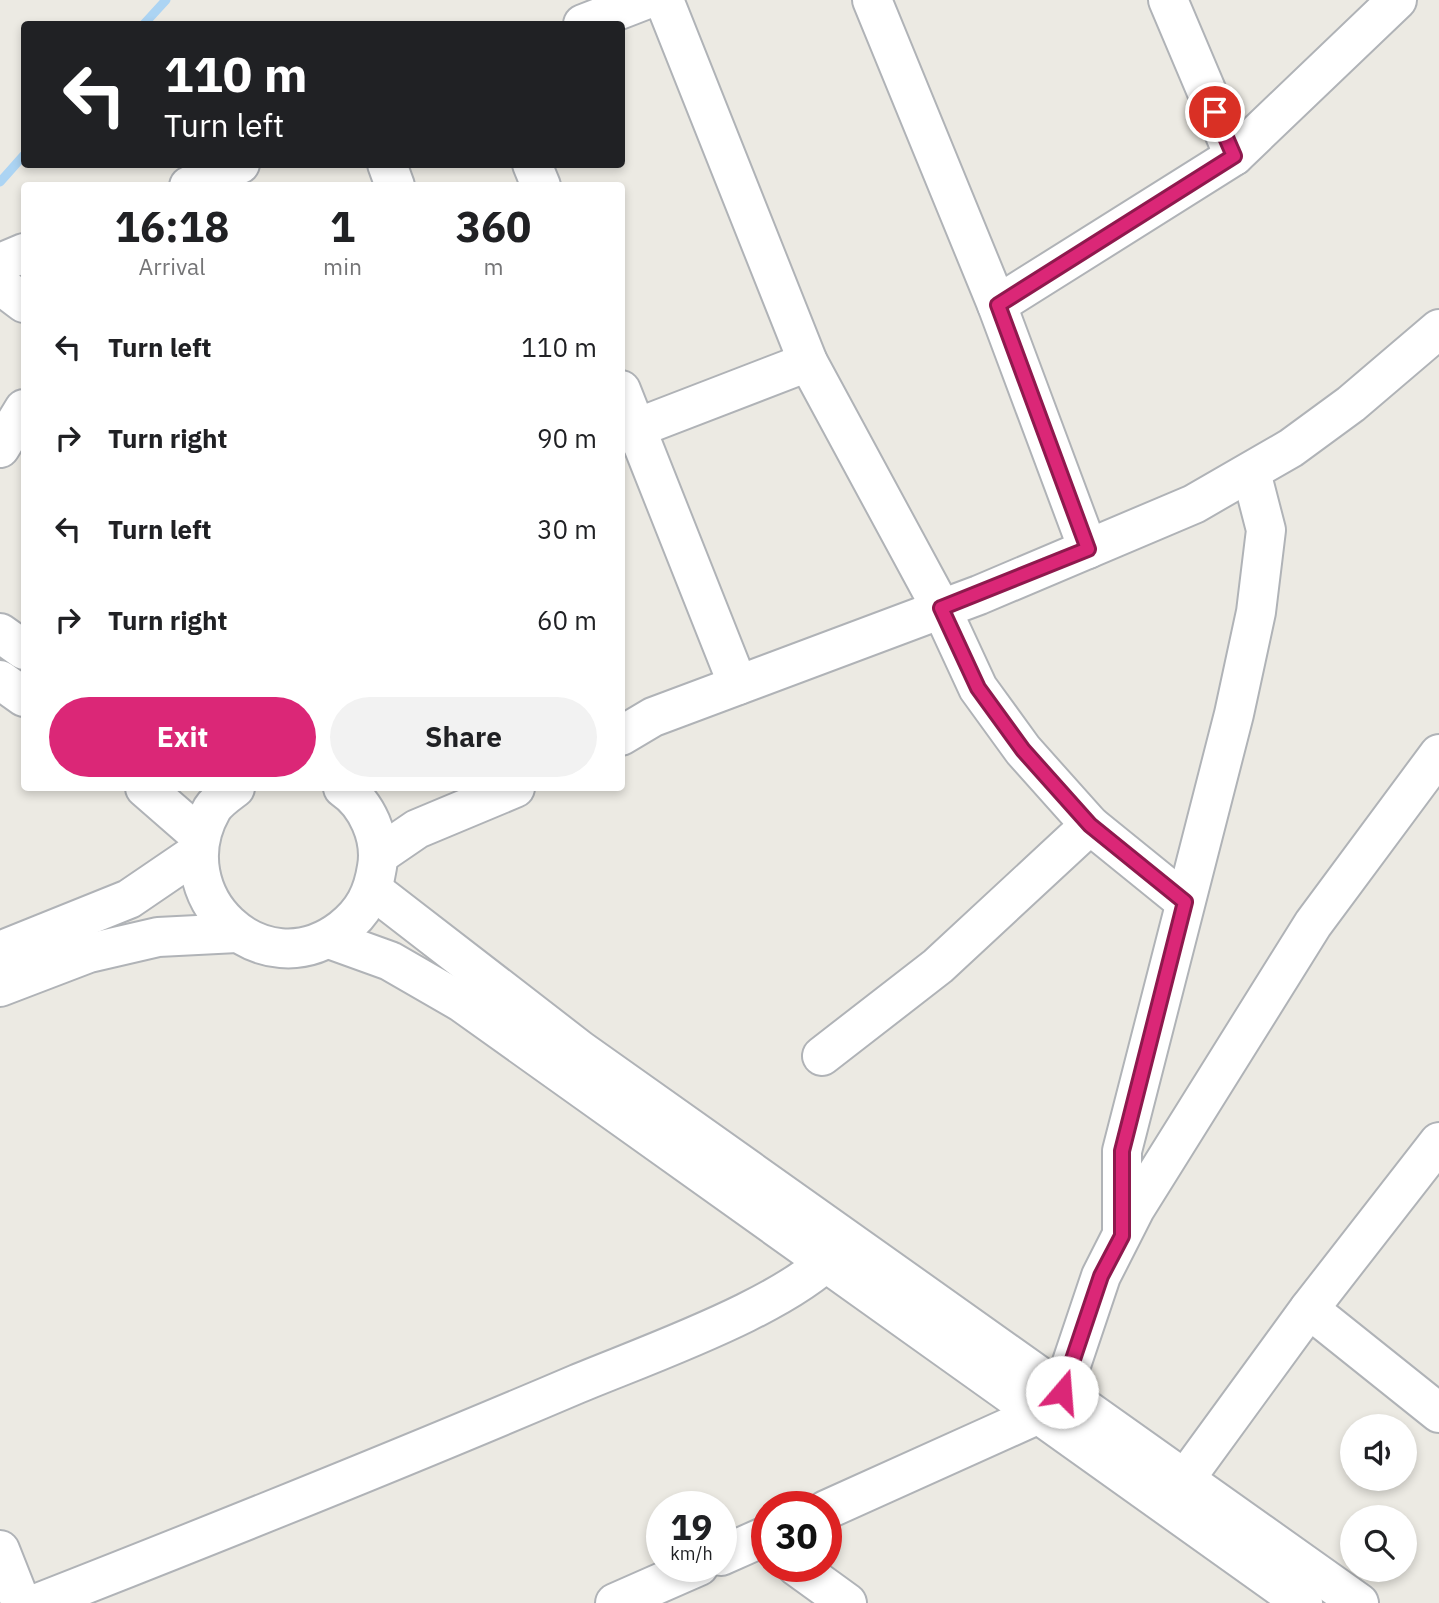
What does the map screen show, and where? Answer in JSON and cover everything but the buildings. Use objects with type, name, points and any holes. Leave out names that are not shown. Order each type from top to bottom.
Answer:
[{"type":"street","points":[[591,21],[645,0]]},
{"type":"street","points":[[664,0],[808,362],[941,608],[978,688],[1023,750],[1090,825],[1185,902]]},
{"type":"street","points":[[872,0],[998,305],[1088,549]]},
{"type":"street","points":[[1168,0],[1234,156]]},
{"type":"street","points":[[998,305],[1234,156],[1392,2]]},
{"type":"street","points":[[198,182],[231,168]]},
{"type":"street","points":[[0,263],[21,254]]},
{"type":"street","points":[[0,285],[21,301]]},
{"type":"street","points":[[632,725],[941,608],[1194,503],[1251,472],[1351,404],[1439,329]]},
{"type":"street","points":[[629,431],[808,362]]},
{"type":"street","points":[[625,410],[629,431],[738,685]]},
{"type":"street","points":[[0,448],[21,414]]},
{"type":"street","points":[[1122,1236],[1122,1151],[1234,715],[1256,612],[1266,530],[1251,472]]},
{"type":"street","points":[[0,633],[21,648]]},
{"type":"street","points":[[0,680],[21,695]]},
{"type":"street","points":[[842,1502],[1051,1403],[1101,1276],[1135,1209],[1313,924],[1439,754]]},
{"type":"street","points":[[148,791],[199,844]]},
{"type":"street","points":[[232,791],[213,807],[199,844],[201,884],[215,912],[237,933],[266,946],[299,948],[329,939],[357,918],[376,872],[417,829],[508,791]]},
{"type":"street","points":[[348,791],[372,824],[376,872],[580,1050],[837,1251]]},
{"type":"street","points":[[822,1056],[939,966],[1090,825]]},
{"type":"street","points":[[0,951],[129,899],[199,844]]},
{"type":"street","points":[[0,987],[89,953],[158,937],[237,933]]},
{"type":"street","points":[[329,939],[390,961],[461,1002],[837,1251],[1051,1403],[1303,1603]]},
{"type":"street","points":[[1185,1479],[1309,1309],[1439,1142]]},
{"type":"street","points":[[38,1603],[317,1494],[739,1316],[837,1251]]},
{"type":"street","points":[[1309,1309],[1439,1413]]},
{"type":"street","points":[[1051,1403],[1185,1479],[1359,1603]]},
{"type":"street","points":[[0,1550],[21,1603]]},
{"type":"street","points":[[615,1603],[663,1582]]},
{"type":"street","points":[[818,1582],[847,1603]]},
{"type":"waterway","points":[[147,21],[166,0]]},
{"type":"waterway","points":[[0,182],[21,158]]},
{"type":"route","points":[[1062,1392],[1101,1276],[1122,1236],[1122,1151],[1185,902],[1090,825],[1023,750],[978,688],[941,608],[1088,549],[998,305],[1234,156],[1215,112]]}]
